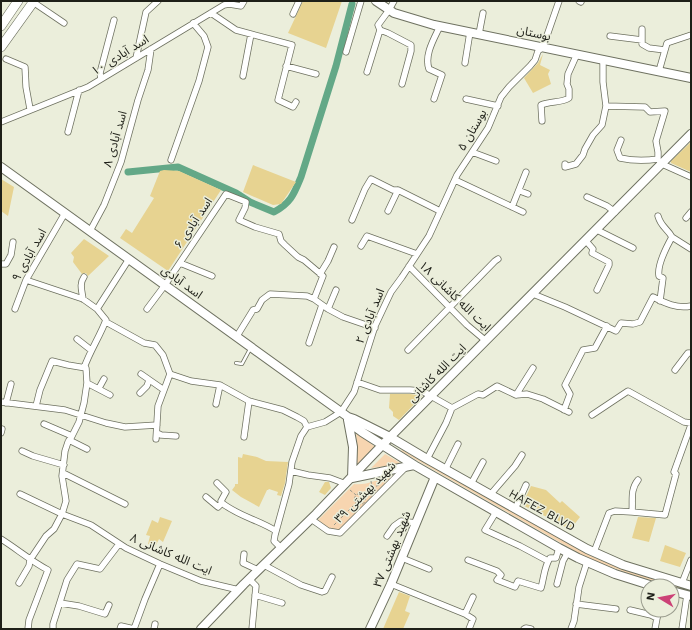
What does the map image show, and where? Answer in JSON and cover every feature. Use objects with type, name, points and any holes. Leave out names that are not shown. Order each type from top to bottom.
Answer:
[{"type":"main road","points":[[1,26],[18,1]]},
{"type":"main road","name":"بوستان","points":[[376,1],[394,13],[440,26],[691,78]]},
{"type":"main road","points":[[1,48],[33,2]]},
{"type":"main road","points":[[12,10],[22,17]]},
{"type":"main road","name":"ایت الله کاشانی","points":[[201,629],[281,548],[349,483],[390,437],[615,212],[660,162],[691,134]]},
{"type":"main road","name":"اسد آبادی","points":[[1,167],[237,336],[344,415],[390,437]]},
{"type":"main road","points":[[344,415],[353,447],[349,483],[410,466]]},
{"type":"main road","name":"اسد آبادی","points":[[344,415],[351,424],[383,446]]},
{"type":"main road","name":"HAFEZ BLVD","points":[[390,437],[445,470],[594,552],[623,565],[691,586]]},
{"type":"main road","name":"HAFEZ BLVD","points":[[383,446],[410,466],[435,477],[559,548],[587,562],[640,582]]},
{"type":"main road","name":"شهید بهشتی ۳۷","points":[[370,629],[391,584],[435,477]]},
{"type":"street","points":[[136,58],[146,12],[158,1]]},
{"type":"street","name":"اسد آبادی ۱۰","points":[[1,122],[30,109],[88,87],[211,13],[223,3],[241,6],[244,1]]},
{"type":"street","points":[[293,14],[298,1]]},
{"type":"street","points":[[346,52],[361,1]]},
{"type":"street","points":[[367,72],[380,30],[378,25],[394,1]]},
{"type":"street","name":"بوستان ۵","points":[[440,211],[455,180],[488,128],[501,97],[508,87],[524,73],[535,60],[538,52],[543,47],[559,1]]},
{"type":"street","points":[[33,2],[64,23]]},
{"type":"street","points":[[211,13],[236,30],[292,45],[278,100],[293,107],[296,102]]},
{"type":"street","points":[[465,63],[483,13]]},
{"type":"street","points":[[102,79],[100,73],[114,20]]},
{"type":"street","points":[[171,160],[199,81],[208,47],[204,36],[193,23]]},
{"type":"street","points":[[434,99],[442,75],[430,69],[427,57],[440,26]]},
{"type":"street","points":[[380,30],[410,45],[411,51],[402,84]]},
{"type":"street","points":[[642,30],[642,44],[649,48],[665,50]]},
{"type":"street","points":[[243,76],[251,34]]},
{"type":"street","points":[[659,71],[667,43],[691,35]]},
{"type":"street","points":[[610,36],[642,40]]},
{"type":"street","name":"اسد آبادی ۸","points":[[90,231],[104,205],[122,162],[138,100],[148,70],[151,49]]},
{"type":"street","points":[[542,120],[541,105],[555,101],[564,101],[569,98],[570,89],[567,84],[568,74],[576,54]]},
{"type":"street","points":[[6,59],[25,67],[26,87],[30,109]]},
{"type":"street","points":[[565,164],[565,167],[576,164],[583,155],[593,135],[602,125],[606,106],[603,82],[603,59]]},
{"type":"street","points":[[286,66],[316,74]]},
{"type":"street","points":[[68,132],[79,90]]},
{"type":"street","points":[[466,99],[498,106]]},
{"type":"street","points":[[606,106],[645,107],[650,112],[665,111],[656,141],[660,162]]},
{"type":"street","points":[[621,140],[618,150],[620,158],[660,162],[691,177]]},
{"type":"street","points":[[472,152],[496,161]]},
{"type":"street","points":[[512,207],[520,191],[526,172]]},
{"type":"street","points":[[352,220],[365,189],[371,179],[393,190],[398,190],[440,211]]},
{"type":"street","points":[[455,180],[523,212]]},
{"type":"street","points":[[388,211],[398,190]]},
{"type":"street","points":[[520,191],[528,194]]},
{"type":"street","name":"اسد آبادی ۶","points":[[146,309],[165,285],[226,194],[246,202],[245,208],[239,220],[255,227],[279,234],[281,241],[285,245],[320,274]]},
{"type":"street","points":[[587,197],[607,206],[615,212]]},
{"type":"street","name":"اسد آبادی ۲","points":[[344,415],[354,392],[375,328],[390,292],[417,254],[428,236],[440,211]]},
{"type":"street","points":[[686,218],[691,212]]},
{"type":"street","name":"اسد آبادی ۹","points":[[15,309],[26,280],[65,213]]},
{"type":"street","points":[[658,216],[663,227],[672,237],[691,248]]},
{"type":"street","points":[[597,230],[633,248]]},
{"type":"street","points":[[362,246],[367,236],[417,254]]},
{"type":"street","points":[[660,301],[663,278],[660,276],[660,268],[668,244],[672,237]]},
{"type":"street","points":[[586,241],[593,249],[592,253],[609,262],[597,290]]},
{"type":"street","points":[[1,264],[6,264],[11,255],[13,242]]},
{"type":"street","points":[[314,299],[323,276],[320,274],[334,247]]},
{"type":"street","points":[[97,309],[129,259]]},
{"type":"street","points":[[408,350],[494,261],[498,259]]},
{"type":"street","points":[[180,263],[212,276]]},
{"type":"street","name":"ایت الله کاشانی ۱۸","points":[[409,266],[430,289],[467,325],[486,341]]},
{"type":"street","points":[[83,299],[80,286],[84,277]]},
{"type":"street","points":[[26,280],[83,299],[97,309],[106,322],[144,343],[154,345],[163,355],[170,374],[158,406],[157,436],[176,436]]},
{"type":"street","points":[[328,309],[336,290]]},
{"type":"street","points":[[237,336],[253,310],[257,309],[262,300],[270,294],[307,296],[343,317],[375,328]]},
{"type":"street","points":[[533,294],[616,331],[621,323],[633,324],[640,322],[653,297],[672,306],[691,306]]},
{"type":"street","points":[[309,343],[322,305]]},
{"type":"street","points":[[84,368],[106,322]]},
{"type":"street","points":[[427,459],[446,423],[452,408],[497,386],[516,395],[527,394],[543,399],[567,411],[570,394],[565,385],[583,350],[595,348],[607,326]]},
{"type":"street","points":[[76,339],[92,350]]},
{"type":"street","points":[[675,370],[688,352],[691,353]]},
{"type":"street","points":[[36,406],[40,390],[52,360],[84,368]]},
{"type":"street","points":[[19,583],[29,566],[30,560],[46,536],[54,529],[62,514],[66,501],[63,484],[65,452],[84,403],[86,368],[84,368]]},
{"type":"street","points":[[516,395],[533,368]]},
{"type":"street","points":[[141,374],[164,390]]},
{"type":"street","points":[[170,374],[191,381],[220,385],[249,401],[283,410],[304,421],[307,427]]},
{"type":"street","points":[[99,388],[104,379]]},
{"type":"street","points":[[140,393],[147,386],[148,380]]},
{"type":"street","points":[[357,382],[380,390],[410,390],[422,392],[452,408]]},
{"type":"street","points":[[86,383],[99,388],[110,395]]},
{"type":"street","points":[[11,384],[4,403],[65,410],[106,423],[125,427],[157,425]]},
{"type":"street","points":[[216,404],[220,385]]},
{"type":"street","points":[[592,416],[628,392],[684,422],[691,424],[676,465],[674,472],[676,474],[665,515],[615,511],[609,513],[594,552]]},
{"type":"street","points":[[244,437],[249,401]]},
{"type":"street","points":[[281,548],[274,540],[288,489],[292,471],[292,462],[301,436],[307,427],[344,415]]},
{"type":"street","points":[[44,424],[71,438],[87,449]]},
{"type":"street","points":[[445,470],[458,444]]},
{"type":"street","points":[[22,451],[33,456],[64,465]]},
{"type":"street","points":[[490,495],[509,471],[515,466],[522,455]]},
{"type":"street","points":[[471,484],[483,462]]},
{"type":"street","name":"شهید بهشتی ۳۹","points":[[312,519],[328,531],[340,533],[410,466]]},
{"type":"street","points":[[292,471],[349,483]]},
{"type":"street","points":[[63,473],[125,504]]},
{"type":"street","points":[[632,512],[632,492],[638,480]]},
{"type":"street","points":[[217,483],[226,492],[221,501],[222,504]]},
{"type":"street","points":[[515,509],[526,485]]},
{"type":"street","name":"ایت الله کاشانی ۸","points":[[20,494],[62,514],[91,525],[126,548],[160,564],[201,581],[239,590]]},
{"type":"street","points":[[206,497],[218,507],[222,504]]},
{"type":"street","points":[[222,504],[231,510],[256,520],[276,531]]},
{"type":"street","points":[[496,512],[485,530],[548,561]]},
{"type":"street","points":[[386,536],[394,526],[401,521],[416,523]]},
{"type":"street","points":[[1,539],[13,546],[30,560],[48,570],[29,620],[28,629]]},
{"type":"street","points":[[53,629],[67,580],[77,564],[100,569],[119,544]]},
{"type":"street","points":[[468,560],[497,571],[501,575],[498,580],[507,584],[515,587],[518,581],[541,588],[544,570],[548,561],[550,558],[556,558],[559,548]]},
{"type":"street","points":[[557,584],[563,561],[568,552]]},
{"type":"street","points":[[244,554],[243,563],[261,568],[322,592],[325,591],[332,577]]},
{"type":"street","points":[[402,558],[429,569]]},
{"type":"street","points":[[682,583],[691,560]]},
{"type":"street","points":[[571,629],[579,587],[587,562]]},
{"type":"street","points":[[120,629],[121,626],[134,629],[160,564]]},
{"type":"street","points":[[250,579],[256,586],[252,629]]},
{"type":"street","points":[[391,584],[465,614],[473,619],[469,629],[466,629]]},
{"type":"street","points":[[682,629],[689,595]]},
{"type":"street","points":[[255,596],[282,604]]},
{"type":"street","points":[[465,614],[473,597]]},
{"type":"street","points":[[60,603],[79,606],[105,614],[109,606]]},
{"type":"street","points":[[576,604],[616,609]]},
{"type":"street","points":[[630,610],[640,612]]},
{"type":"street","points":[[655,629],[657,618]]},
{"type":"street","points":[[524,629],[531,629]]},
{"type":"lane","points":[[236,363],[242,364],[251,347]]},
{"type":"path","points":[[371,479],[372,488]]},
{"type":"path","points":[[349,483],[356,494]]},
{"type":"path","points":[[364,495],[372,488],[381,484]]},
{"type":"path","points":[[356,494],[361,493],[364,495]]},
{"type":"path","points":[[356,494],[354,500],[356,503]]},
{"type":"path","points":[[331,527],[356,503],[363,503],[366,499],[364,495]]},
{"type":"shaded area","points":[[356,431],[375,447],[356,467],[357,449]]},
{"type":"shaded area","points":[[402,450],[591,556],[633,573],[652,578],[644,578],[633,575],[589,559],[401,451]]},
{"type":"shaded area","points":[[385,454],[402,464],[371,468]]},
{"type":"shaded area","points":[[391,475],[393,476],[340,531],[328,529],[317,521],[354,484],[368,483]]},
{"type":"shaded area","points":[[680,585],[691,588],[691,591],[680,588]]},
{"type":"building","points":[[303,1],[342,1],[326,48],[288,33]]},
{"type":"building","points":[[543,54],[540,65],[550,70],[548,74],[551,84],[533,93],[524,78],[538,63]]},
{"type":"building","points":[[691,142],[691,172],[671,163],[671,161]]},
{"type":"building","points":[[253,165],[296,182],[281,204],[273,205],[243,192]]},
{"type":"building","points":[[160,171],[179,171],[221,190],[168,271],[120,238],[126,229],[132,233],[154,198],[150,196]]},
{"type":"building","points":[[1,179],[14,187],[8,216],[1,211]]},
{"type":"building","points":[[84,239],[109,256],[88,276],[86,273],[82,274],[73,262],[74,257],[71,253]]},
{"type":"building","points":[[390,394],[410,394],[422,396],[399,420],[393,416],[393,412],[389,408]]},
{"type":"building","points":[[243,454],[257,457],[266,461],[288,462],[285,483],[281,496],[277,495],[278,492],[269,489],[267,490],[259,507],[232,490],[235,484],[238,484],[238,457],[242,458]]},
{"type":"building","points":[[325,482],[329,482],[331,488],[325,495],[319,492]]},
{"type":"building","points":[[531,486],[546,490],[560,503],[562,501],[580,517],[570,530],[551,518],[522,505]]},
{"type":"building","points":[[160,517],[172,521],[163,542],[159,539],[155,547],[148,544],[150,536],[146,535],[152,520],[158,523]]},
{"type":"building","points":[[638,517],[656,518],[649,542],[632,538]]},
{"type":"building","points":[[665,545],[686,553],[680,567],[660,561]]},
{"type":"building","points":[[399,592],[410,596],[405,611],[410,613],[403,629],[383,629]]},
{"type":"waterway","points":[[128,172],[178,167],[274,212],[280,209],[294,193],[301,177],[336,66],[352,4]]}]
